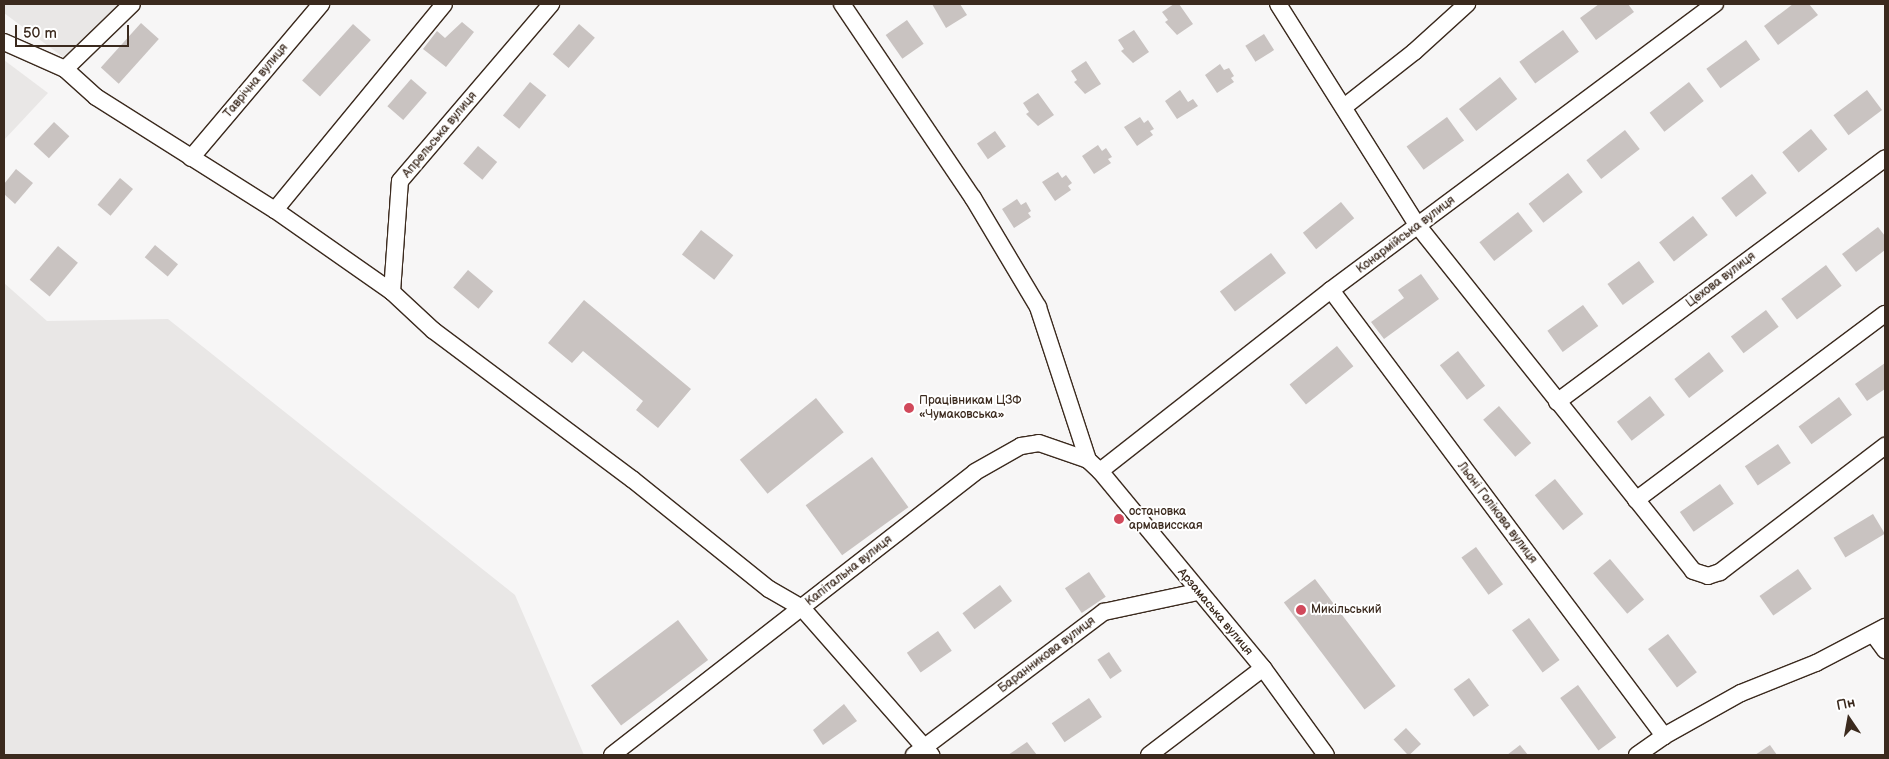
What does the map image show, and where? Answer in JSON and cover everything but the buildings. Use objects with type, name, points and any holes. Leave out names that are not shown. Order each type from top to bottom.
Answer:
[{"type":"street","points":[[65,69],[132,4]]},
{"type":"street","name":"Таврічна вулиця","points":[[191,158],[321,4]]},
{"type":"street","points":[[275,210],[444,4]]},
{"type":"street","name":"Апрельська вулиця","points":[[392,292],[400,181],[551,4]]},
{"type":"street","points":[[842,4],[973,198],[1038,307],[1088,460]]},
{"type":"street","points":[[1278,4],[1418,226],[1693,571],[1708,576],[1720,572],[1885,446]]},
{"type":"street","points":[[1344,106],[1414,52],[1467,4]]},
{"type":"street","name":"Конармійська вулиця","points":[[1100,471],[1331,290],[1715,4]]},
{"type":"street","points":[[4,42],[65,69],[96,97],[275,210],[392,292],[434,331],[632,479],[769,589],[802,608],[923,753]]},
{"type":"street","name":"Цехова вулиця","points":[[1557,402],[1885,158]]},
{"type":"street","name":"Льоні Голікова вулиця","points":[[1331,290],[1664,736]]},
{"type":"street","points":[[1636,500],[1885,314]]},
{"type":"street","name":"Капітальна вулиця","points":[[612,755],[974,472],[1021,446],[1039,443],[1088,460],[1100,471]]},
{"type":"street","name":"Арзамаська вулиця","points":[[1100,471],[1197,592],[1263,668],[1326,755]]},
{"type":"street","name":"Баранникова вулиця","points":[[923,753],[1104,612],[1197,592]]},
{"type":"street","points":[[1637,755],[1664,736],[1741,693],[1879,631],[1885,650]]},
{"type":"street","points":[[1149,755],[1263,668]]},
{"type":"shaded area","points":[[4,4],[125,4],[67,60],[4,13]]},
{"type":"shaded area","points":[[4,60],[48,93],[4,140]]},
{"type":"shaded area","points":[[4,283],[47,321],[168,319],[515,595],[584,755],[4,755]]},
{"type":"place","name":"Працівникам ЦЗФ «Чумаковська»","points":[[909,408]]},
{"type":"place","name":"остановка армависская","points":[[1119,519]]},
{"type":"place","name":"Микільський","points":[[1301,610]]}]
